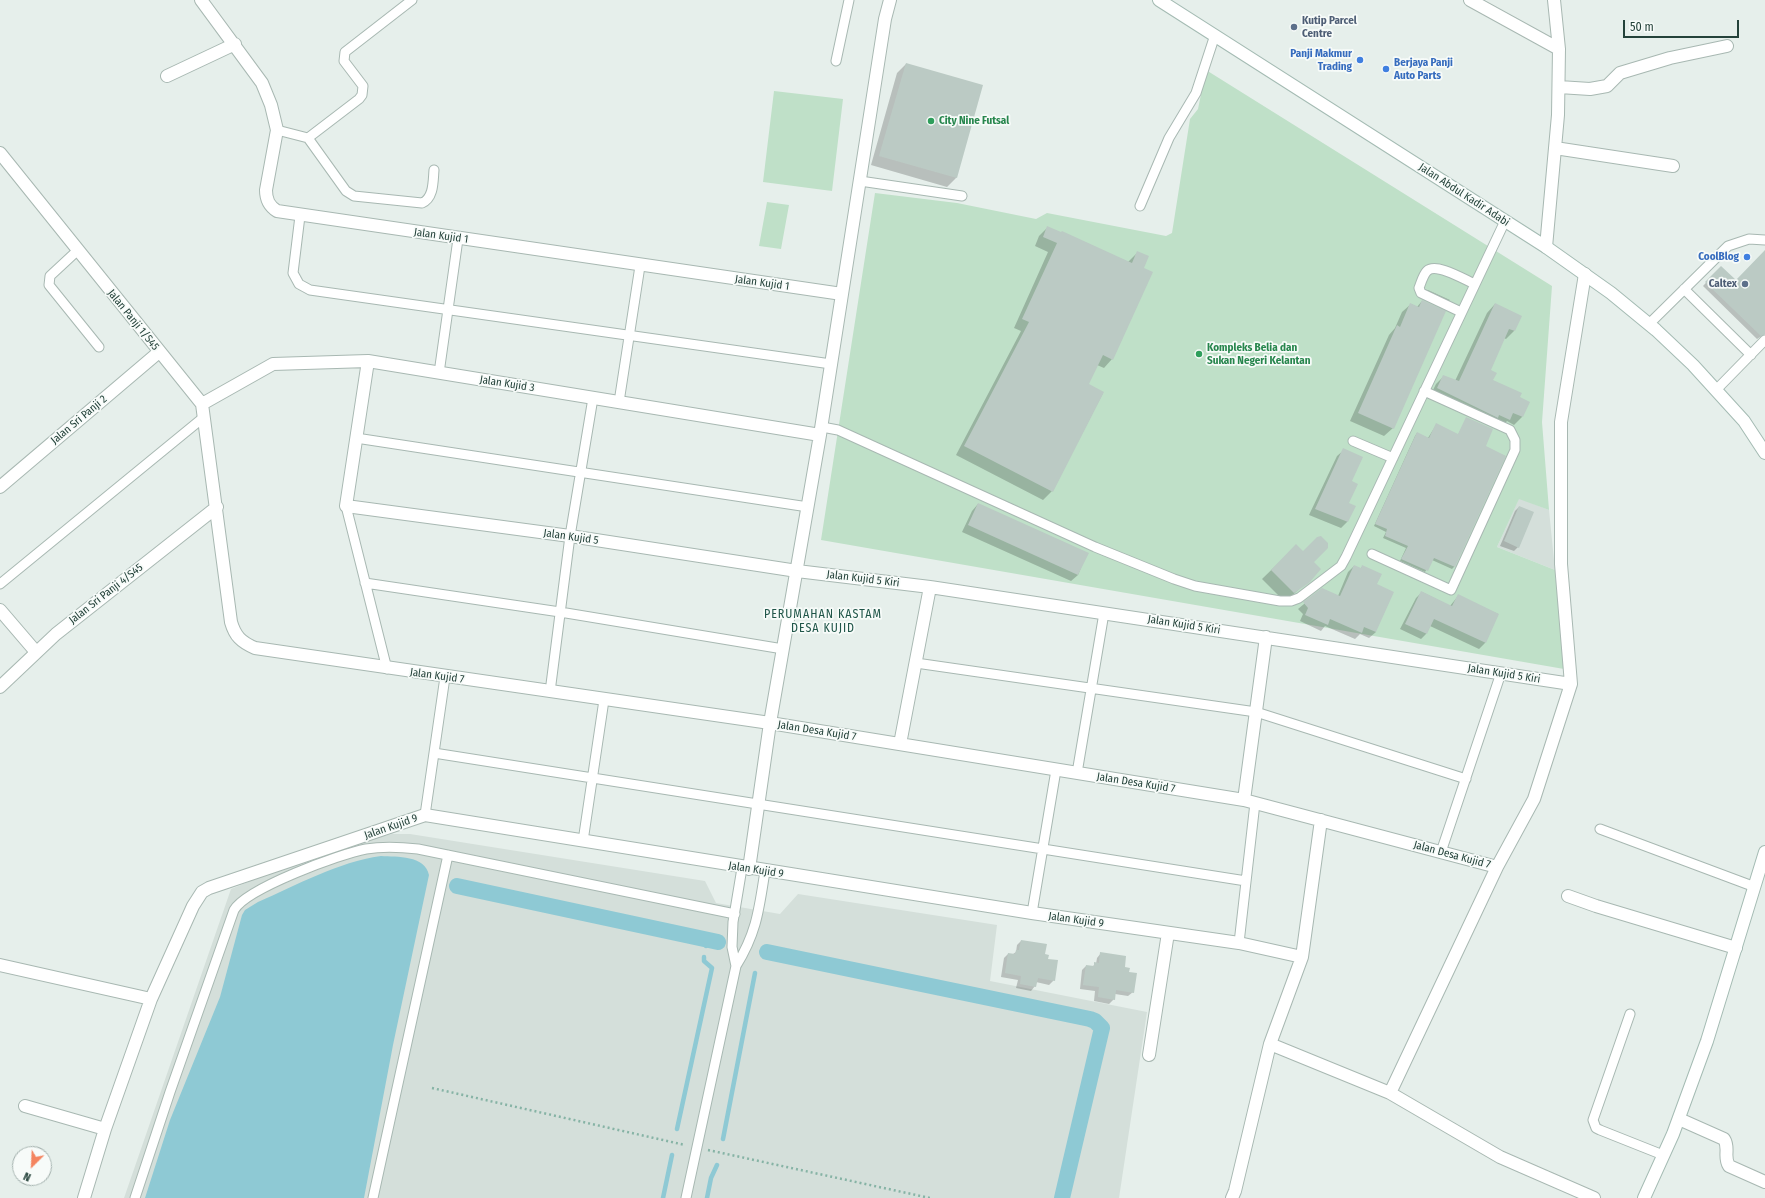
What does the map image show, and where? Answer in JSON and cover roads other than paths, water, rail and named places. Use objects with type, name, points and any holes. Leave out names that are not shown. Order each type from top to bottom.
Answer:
[{"type":"street","name":"Jalan Kujid 1","points":[[201,0],[235,44],[262,83],[271,105],[277,130],[266,197],[272,208],[277,211],[300,216],[640,266],[842,294]]},
{"type":"street","points":[[746,868],[759,805],[770,723],[821,431],[885,19],[890,0]]},
{"type":"street","name":"Jalan Abdul Kadir Adabi","points":[[1159,0],[1586,274],[1649,324],[1675,347],[1744,420],[1765,439]]},
{"type":"street","points":[[1470,0],[1559,49]]},
{"type":"street","points":[[1546,247],[1558,115],[1559,87],[1559,49],[1554,0]]},
{"type":"street","points":[[167,76],[235,44]]},
{"type":"street","points":[[1559,87],[1590,89],[1607,86],[1620,73],[1670,58],[1727,46]]},
{"type":"street","points":[[1555,148],[1673,166]]},
{"type":"street","name":"Jalan Panji 1/S45","points":[[0,153],[202,404]]},
{"type":"street","points":[[1390,1093],[1497,867],[1534,799],[1571,684],[1561,564],[1561,422],[1586,274]]},
{"type":"street","name":"Jalan Sri Panji 2","points":[[0,487],[159,352]]},
{"type":"street","points":[[346,506],[368,361]]},
{"type":"street","name":"Jalan Kujid 3","points":[[202,404],[273,364],[368,361],[593,398],[821,431]]},
{"type":"street","points":[[202,404],[217,507]]},
{"type":"street","name":"Jalan Abdul Kadir Adabi","points":[[1744,420],[1765,452]]},
{"type":"street","name":"Jalan Kujid 5","points":[[346,506],[570,536],[797,571]]},
{"type":"street","name":"Jalan Sri Panji 4/S45","points":[[0,687],[56,634],[217,507]]},
{"type":"street","name":"Jalan Kujid 7","points":[[217,507],[231,622],[234,632],[240,640],[255,648],[387,669],[770,723]]},
{"type":"street","name":"Jalan Kujid 5 Kiri","points":[[797,571],[930,587],[1571,684]]},
{"type":"street","points":[[900,744],[930,587]]},
{"type":"street","points":[[0,610],[36,652]]},
{"type":"street","points":[[1249,802],[1256,712],[1266,637]]},
{"type":"street","name":"Jalan Desa Kujid 7","points":[[770,723],[1249,802],[1497,867]]},
{"type":"street","name":"Jalan Kujid 9","points":[[84,1198],[105,1129],[151,999],[193,906],[202,892],[209,888],[425,815],[1032,913],[1239,943],[1302,957]]},
{"type":"street","points":[[1232,1198],[1270,1044],[1302,957],[1321,820]]},
{"type":"street","points":[[1644,1198],[1678,1119],[1707,1041],[1765,852]]},
{"type":"street","points":[[1568,896],[1596,906],[1736,948]]},
{"type":"street","points":[[1149,1055],[1168,933]]},
{"type":"street","points":[[0,965],[151,999]]},
{"type":"street","points":[[1270,1044],[1390,1093],[1500,1157],[1594,1198]]},
{"type":"street","points":[[25,1106],[105,1129]]},
{"type":"street","points":[[1678,1119],[1724,1139],[1728,1148],[1725,1158],[1728,1166],[1765,1182]]},
{"type":"lane","points":[[308,138],[362,95],[363,86],[344,61],[345,52],[412,0]]},
{"type":"lane","points":[[836,61],[849,0]]},
{"type":"lane","points":[[1140,206],[1169,138],[1196,93],[1214,35]]},
{"type":"lane","points":[[277,130],[308,138],[346,191],[354,196],[422,203],[426,201],[431,194],[434,170]]},
{"type":"lane","points":[[860,181],[962,196]]},
{"type":"lane","points":[[300,216],[293,273],[299,284],[304,288],[448,310],[831,364]]},
{"type":"lane","points":[[821,431],[838,430],[1095,547],[1174,579],[1195,586],[1280,600],[1299,598],[1341,566],[1352,546],[1424,390],[1505,221]]},
{"type":"lane","points":[[439,373],[458,239]]},
{"type":"lane","points":[[1649,324],[1728,246],[1749,239],[1765,240]]},
{"type":"lane","points":[[78,250],[50,276],[49,285],[99,347]]},
{"type":"lane","points":[[619,402],[640,266]]},
{"type":"lane","points":[[1461,312],[1421,293],[1419,288],[1426,272],[1432,268],[1439,268],[1475,284]]},
{"type":"lane","points":[[1684,289],[1751,355]]},
{"type":"lane","points":[[1716,389],[1765,340]]},
{"type":"lane","points":[[1372,554],[1451,590],[1515,450],[1513,433],[1505,427],[1424,390]]},
{"type":"lane","points":[[550,692],[570,536],[593,398]]},
{"type":"lane","points":[[0,584],[204,417]]},
{"type":"lane","points":[[356,438],[808,506]]},
{"type":"lane","points":[[1354,441],[1393,458]]},
{"type":"lane","points":[[346,506],[387,669]]},
{"type":"lane","points":[[365,583],[560,612],[783,649]]},
{"type":"lane","points":[[1077,773],[1104,613]]},
{"type":"lane","points":[[916,663],[1256,712],[1466,779]]},
{"type":"lane","points":[[1441,852],[1501,673]]},
{"type":"lane","points":[[425,815],[445,677]]},
{"type":"lane","points":[[583,841],[604,700]]},
{"type":"lane","points":[[434,754],[1246,881]]},
{"type":"lane","points":[[1032,913],[1056,770]]},
{"type":"lane","points":[[1239,943],[1246,881],[1249,802]]},
{"type":"lane","points":[[1600,829],[1755,887]]},
{"type":"lane","points":[[135,1198],[175,1078],[237,905],[253,893],[274,883],[348,853],[396,846],[448,855],[735,914]]},
{"type":"lane","points":[[373,1198],[448,855]]},
{"type":"lane","points":[[736,966],[732,947],[735,914],[746,868]]},
{"type":"lane","points":[[686,1198],[736,966],[747,948],[755,927],[765,871]]},
{"type":"lane","points":[[1630,1014],[1593,1120],[1596,1128],[1600,1130],[1663,1155]]},
{"type":"water","points":[[381,856],[402,857],[416,860],[426,868],[429,875],[393,1045],[364,1198],[145,1198],[170,1120],[220,997],[242,915],[245,910],[258,902],[333,869],[349,863]]},
{"type":"waterway","points":[[457,886],[718,942]]},
{"type":"waterway","points":[[706,946],[707,939]]},
{"type":"waterway","points":[[767,952],[1095,1021],[1102,1028],[1062,1198]]},
{"type":"waterway","points":[[677,1129],[712,968],[704,961],[704,957]]},
{"type":"waterway","points":[[723,1139],[755,973]]},
{"type":"waterway","points":[[663,1198],[672,1155]]},
{"type":"waterway","points":[[707,1198],[711,1178],[717,1165]]},
{"type":"place","name":"Kutip Parcel Centre","points":[[1294,27]]},
{"type":"place","name":"Panji Makmur Trading","points":[[1360,60]]},
{"type":"place","name":"Berjaya Panji Auto Parts","points":[[1386,69]]},
{"type":"place","name":"City Nine Futsal","points":[[931,121]]},
{"type":"place","name":"CoolBlog","points":[[1747,257]]},
{"type":"place","name":"Caltex","points":[[1745,284]]},
{"type":"place","name":"Kompleks Belia dan Sukan Negeri Kelantan","points":[[1199,354]]},
{"type":"district","name":"PERUMAHAN KASTAM DESA KUJID","points":[[823,622]]}]
